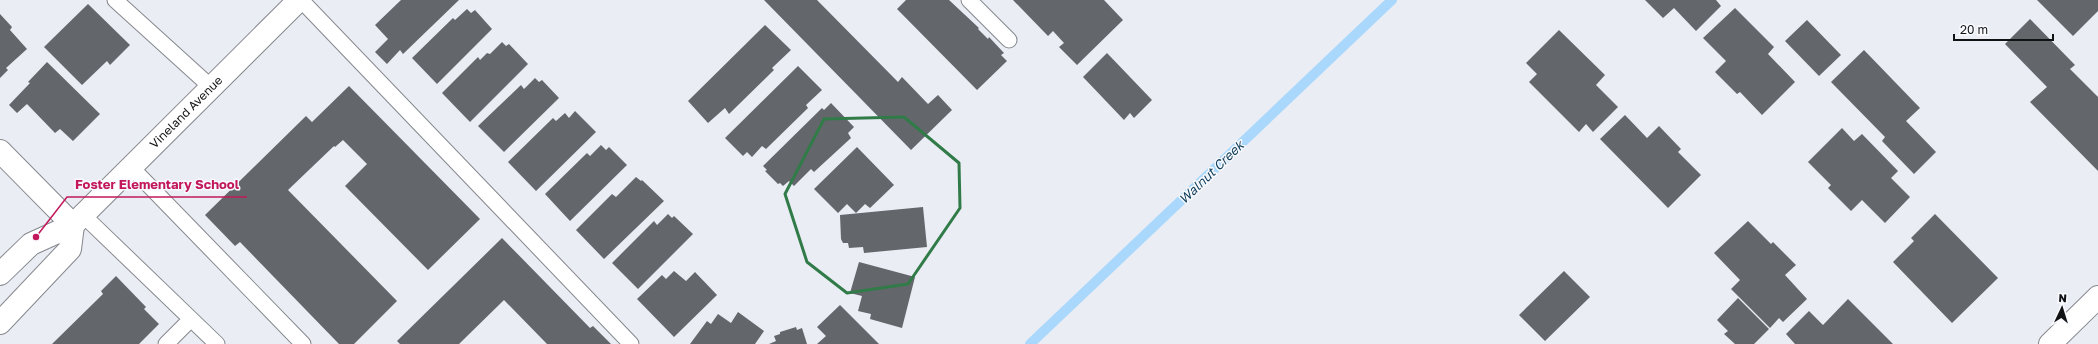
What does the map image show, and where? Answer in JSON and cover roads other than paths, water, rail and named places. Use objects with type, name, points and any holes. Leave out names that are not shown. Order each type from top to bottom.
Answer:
[{"type":"street","name":"Vineland Avenue","points":[[0,274],[32,244],[78,220],[300,0]]},
{"type":"street","points":[[0,151],[78,220],[70,249],[0,323]]},
{"type":"street","points":[[2050,344],[2098,297]]},
{"type":"lane","points":[[115,0],[211,87]]},
{"type":"lane","points":[[300,0],[631,344]]},
{"type":"lane","points":[[969,0],[1009,40]]},
{"type":"lane","points":[[131,167],[303,344]]},
{"type":"lane","points":[[78,220],[191,319],[217,344]]},
{"type":"lane","points":[[166,344],[191,319]]},
{"type":"waterway","name":"Walnut Creek","points":[[1030,344],[1392,0]]},
{"type":"place","name":"Foster Elementary School","points":[[36,237]]}]
